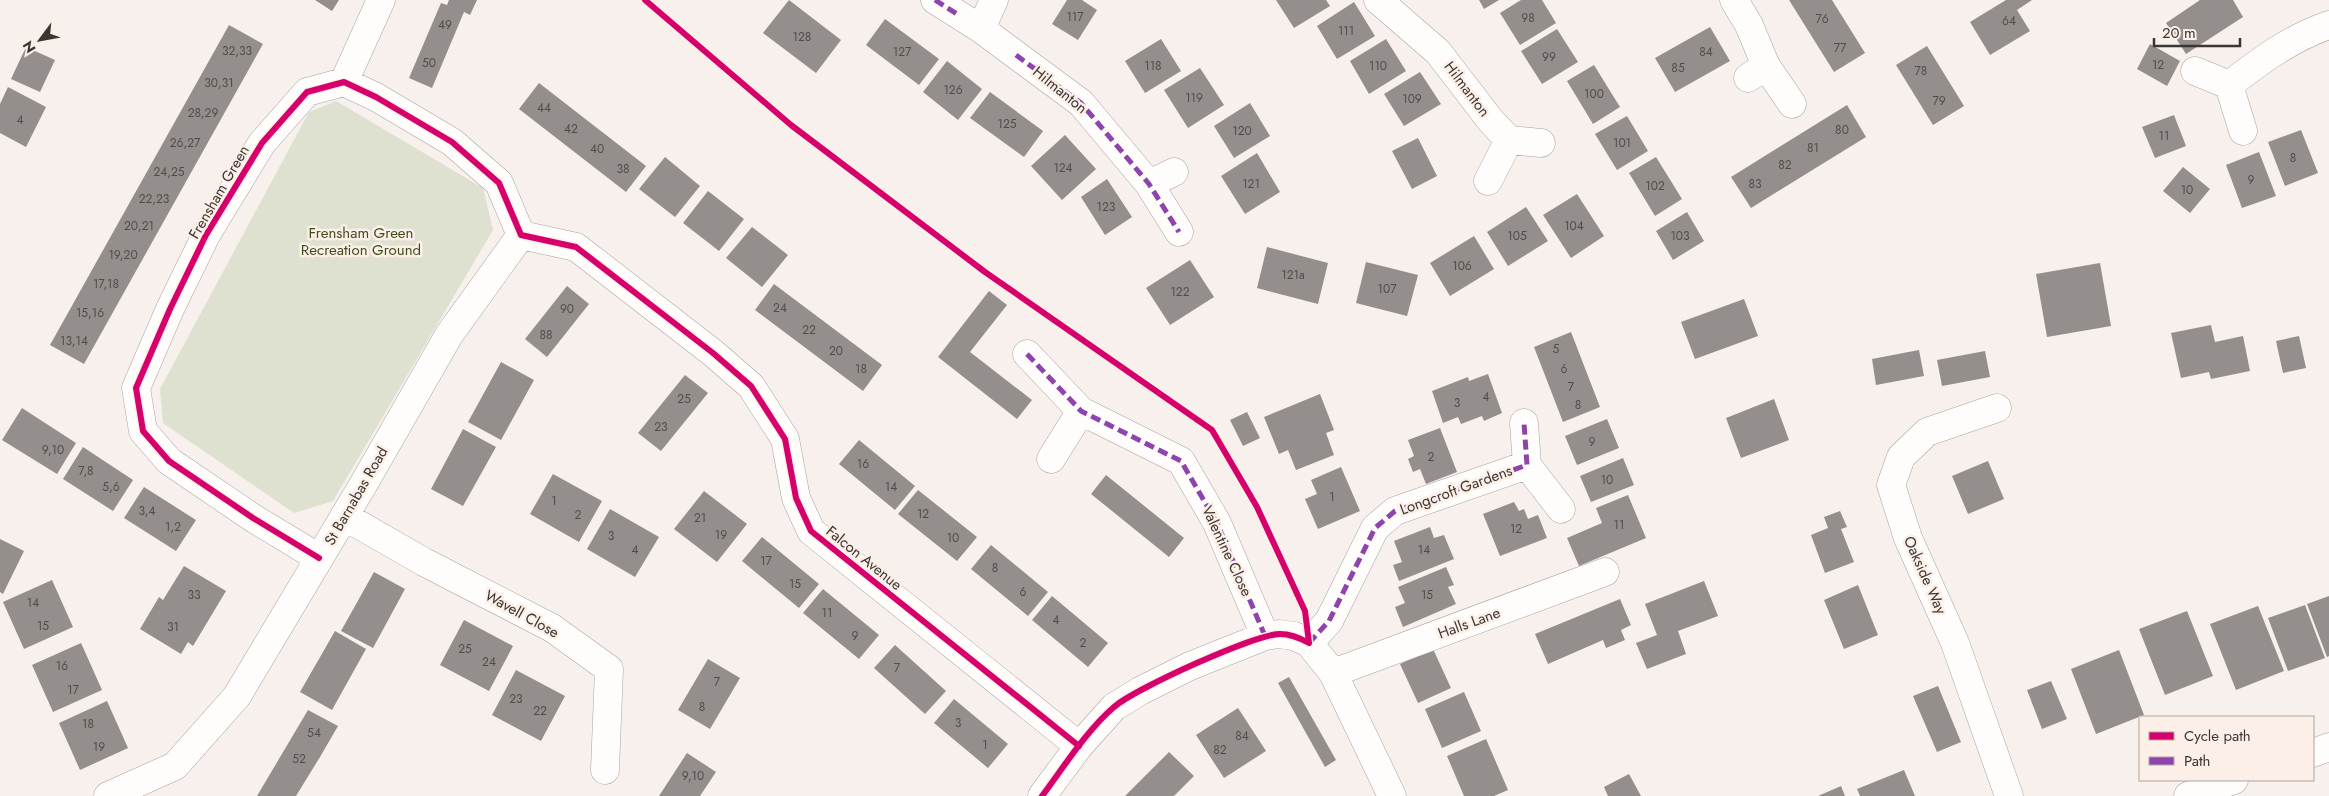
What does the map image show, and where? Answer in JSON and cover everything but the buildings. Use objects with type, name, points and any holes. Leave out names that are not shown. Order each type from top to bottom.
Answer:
[{"type":"street","points":[[381,0],[344,82],[376,97],[452,142],[499,183],[521,235]]},
{"type":"street","name":"Hilmanton","points":[[935,0],[981,29],[1081,103],[1149,184],[1179,232]]},
{"type":"street","points":[[981,29],[994,0]]},
{"type":"street","name":"Hilmanton","points":[[1378,0],[1438,52],[1491,121],[1509,140]]},
{"type":"street","points":[[1734,0],[1748,25],[1757,72],[1792,104]]},
{"type":"street","points":[[2228,85],[2264,58],[2305,33],[2329,24]]},
{"type":"street","points":[[2195,71],[2228,85],[2243,131]]},
{"type":"street","name":"Frensham Green","points":[[319,558],[253,518],[169,460],[143,431],[136,388],[170,309],[206,235],[262,143],[307,92],[344,82]]},
{"type":"street","points":[[1488,181],[1509,140],[1541,143]]},
{"type":"street","points":[[1149,184],[1174,172]]},
{"type":"street","name":"St Barnabas Road","points":[[108,796],[175,766],[237,696],[449,335],[521,235]]},
{"type":"street","name":"Falcon Avenue","points":[[521,235],[576,247],[712,353],[751,386],[785,439],[796,498],[811,530],[1079,746]]},
{"type":"street","name":"Valentine Close","points":[[1027,354],[1081,411],[1180,461],[1217,523],[1266,636]]},
{"type":"street","name":"Oakside Way","points":[[1997,408],[1927,432],[1901,457],[1891,485],[1908,538],[1955,642],[2009,796]]},
{"type":"street","points":[[1051,460],[1081,411]]},
{"type":"street","name":"Longcroft Gardens","points":[[1524,423],[1527,465],[1561,509]]},
{"type":"street","name":"Longcroft Gardens","points":[[1309,643],[1329,621],[1374,528],[1395,511],[1527,465]]},
{"type":"street","name":"Wavell Close","points":[[344,516],[424,562],[552,628],[609,669],[605,770]]},
{"type":"street","name":"Halls Lane","points":[[1333,673],[1605,572]]},
{"type":"street","points":[[1042,796],[1079,746],[1114,707],[1140,691],[1190,666],[1266,636],[1279,634],[1294,636],[1309,643],[1333,673],[1392,796]]},
{"type":"street","points":[[2314,753],[2329,747]]},
{"type":"street","points":[[2188,796],[2231,781]]},
{"type":"green space","name":"Frensham Green Recreation Ground","points":[[336,101],[483,188],[493,230],[333,501],[294,513],[163,423],[160,389],[309,112]]},
{"type":"marked path","points":[[935,0],[957,14]]},
{"type":"marked path","points":[[1016,55],[1081,103],[1149,184],[1179,232]]},
{"type":"marked path","points":[[1027,354],[1081,411],[1181,461],[1217,523],[1265,636]]},
{"type":"marked path","points":[[1309,643],[1329,621],[1375,528],[1395,511],[1527,465],[1524,423]]},
{"type":"cycle path","points":[[645,0],[791,125],[985,272],[1212,430],[1257,507],[1305,611],[1309,643]]},
{"type":"cycle path","points":[[319,558],[253,518],[169,461],[143,431],[136,388],[170,309],[206,235],[262,143],[307,92],[344,82],[376,97],[452,142],[499,183],[521,235],[576,247],[713,353],[751,386],[785,439],[796,498],[811,531],[1079,746]]},
{"type":"cycle path","points":[[1042,796],[1104,716],[1114,707],[1145,688],[1222,652],[1267,636],[1288,635],[1309,643]]}]
